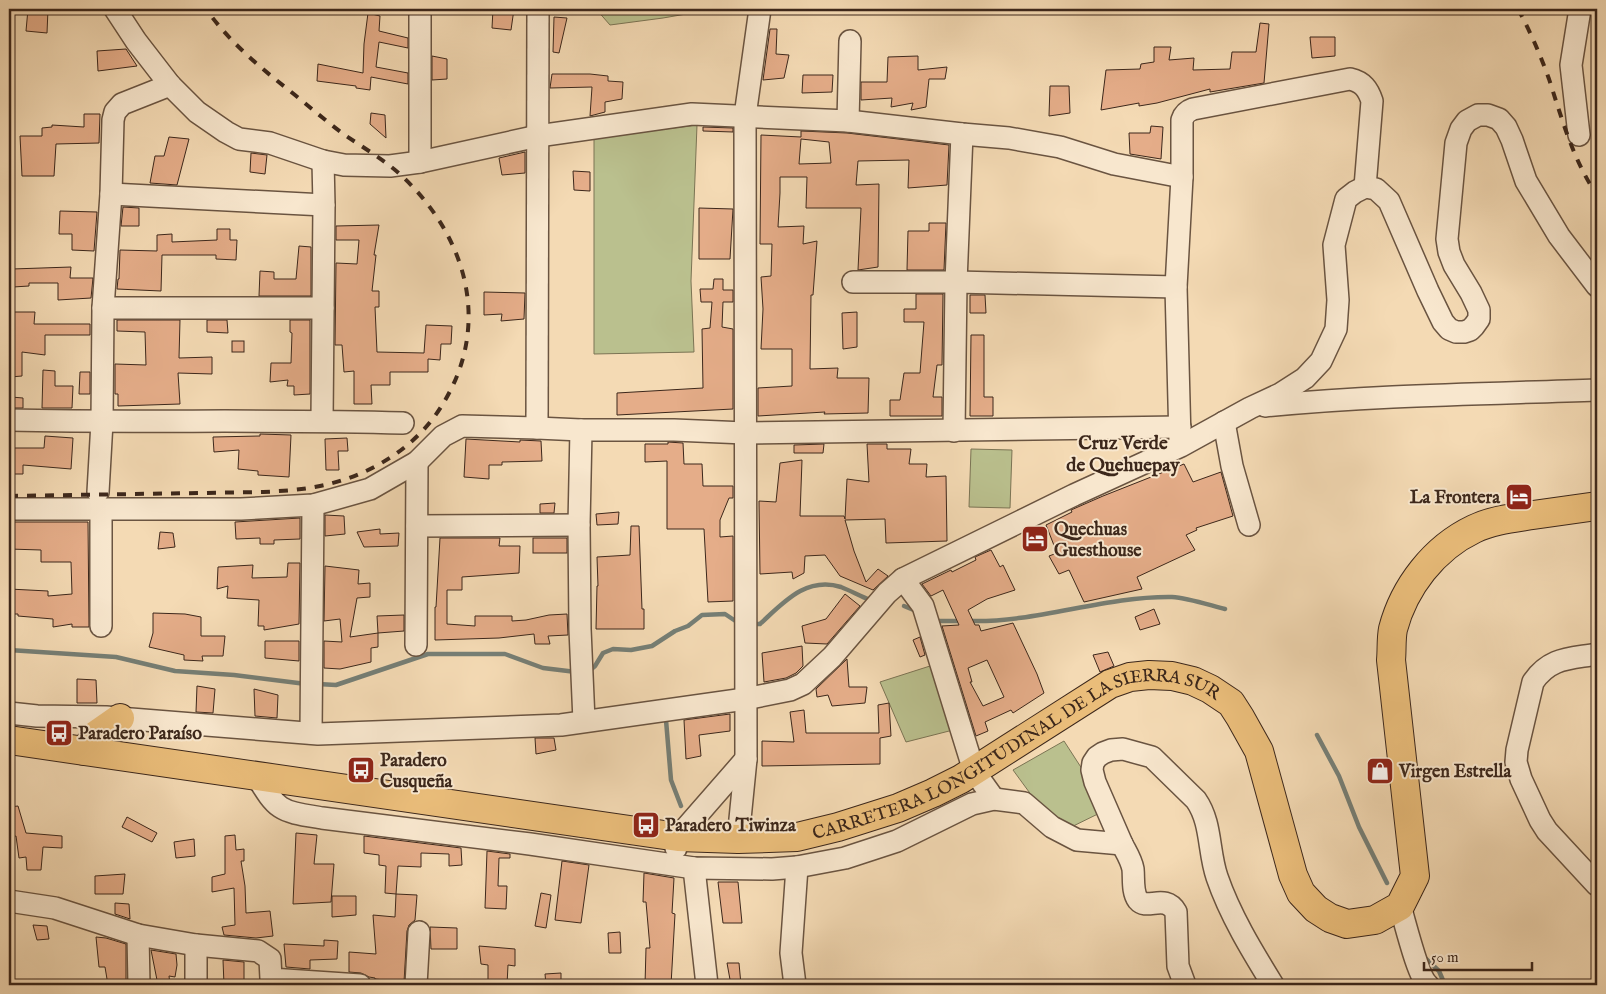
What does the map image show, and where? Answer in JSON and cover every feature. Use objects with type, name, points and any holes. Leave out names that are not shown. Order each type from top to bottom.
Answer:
[{"type":"highway","points":[[1400,906],[1415,876],[1391,660],[1393,630],[1407,592],[1422,571],[1437,555],[1454,541],[1475,528],[1505,520],[1597,506]]},
{"type":"highway","name":"CARRETERA LONGITUDINAL DE LA SIERRA SUR","points":[[9,740],[678,837],[738,839],[797,837],[838,827],[916,801],[961,779],[1110,684],[1130,677],[1149,675],[1172,676],[1193,680],[1210,689],[1231,703],[1240,717],[1259,751],[1293,875],[1301,893],[1316,909],[1330,918],[1347,924],[1375,920],[1400,906]]},
{"type":"highway","points":[[84,751],[97,734],[120,718]]},
{"type":"street","points":[[115,9],[136,41],[170,85],[197,112],[232,136],[239,139],[270,143],[323,161],[344,165],[374,167],[420,162],[538,136],[692,114],[848,121],[1009,138],[1060,146],[1114,164],[1182,177]]},
{"type":"street","points":[[420,9],[420,162]]},
{"type":"street","points":[[537,428],[538,9]]},
{"type":"street","points":[[738,839],[746,759],[744,116],[760,9]]},
{"type":"street","points":[[1579,135],[1571,66],[1580,9]]},
{"type":"street","points":[[848,121],[850,41]]},
{"type":"street","points":[[1180,437],[1176,287],[1183,116],[1189,110],[1350,80],[1358,81],[1365,86],[1372,101],[1365,187]]},
{"type":"street","points":[[101,626],[99,500],[103,308],[112,194],[112,120],[115,112],[122,104],[170,85]]},
{"type":"street","points":[[9,713],[37,716],[106,717],[311,734],[561,725],[745,699],[790,690],[803,684],[832,657],[887,593],[903,579],[1056,504],[1180,437],[1224,422],[1280,394],[1306,378],[1322,361],[1336,329],[1338,300],[1334,245],[1346,199],[1355,192],[1365,187],[1376,189],[1389,201],[1428,291],[1444,322],[1449,329],[1456,332],[1470,330],[1478,319],[1479,310],[1454,265],[1447,239],[1456,143],[1467,121],[1478,115],[1488,115],[1499,119],[1506,127],[1526,181],[1559,236],[1597,286]]},
{"type":"street","points":[[954,431],[956,282],[962,134]]},
{"type":"street","points":[[322,420],[323,161]]},
{"type":"street","points":[[112,194],[324,205]]},
{"type":"street","points":[[853,282],[956,282],[1176,287]]},
{"type":"street","points":[[103,308],[323,308]]},
{"type":"street","points":[[1250,408],[1395,397],[1597,390]]},
{"type":"street","points":[[9,420],[102,422],[322,420],[403,423]]},
{"type":"street","points":[[1224,422],[1232,466],[1249,525]]},
{"type":"street","points":[[9,509],[99,500],[241,509],[313,504],[370,490],[417,462],[443,436],[462,426],[745,433],[954,431],[1180,437]]},
{"type":"street","points":[[581,430],[579,525],[584,722]]},
{"type":"street","points":[[416,645],[417,462]]},
{"type":"street","points":[[311,734],[313,504]]},
{"type":"street","points":[[417,526],[579,525]]},
{"type":"street","points":[[903,579],[923,606],[974,771],[994,799]]},
{"type":"street","points":[[1597,654],[1556,661],[1548,665],[1533,682],[1517,750],[1516,762],[1521,779],[1544,826],[1597,884]]},
{"type":"street","points":[[1186,985],[1178,966],[1176,912],[1167,903],[1142,903],[1138,900],[1135,894],[1131,861],[1094,782],[1093,763],[1097,757],[1111,750],[1122,749],[1152,757],[1200,805],[1209,829],[1217,877],[1238,924],[1274,985]]},
{"type":"street","points":[[672,865],[678,837],[746,759]]},
{"type":"street","points":[[256,775],[280,809],[289,812],[694,868],[772,869],[797,867],[845,858],[897,841],[972,804],[994,799],[1024,803],[1052,827],[1077,840],[1122,844]]},
{"type":"street","points":[[795,985],[791,953],[797,867]]},
{"type":"street","points":[[694,868],[707,985]]},
{"type":"street","points":[[9,901],[55,908],[138,935],[196,945],[258,951],[270,959],[271,982],[360,985]]},
{"type":"street","points":[[1400,906],[1418,966],[1425,983],[1428,985]]},
{"type":"street","points":[[416,985],[419,932]]},
{"type":"street","points":[[138,935],[139,985]]},
{"type":"street","points":[[196,945],[196,985]]},
{"type":"green space","points":[[596,9],[715,9],[610,25]]},
{"type":"green space","points":[[697,125],[691,281],[694,352],[594,354],[594,138]]},
{"type":"green space","points":[[971,449],[1012,450],[1010,508],[969,507]]},
{"type":"green space","points":[[930,666],[957,729],[906,742],[880,682]]},
{"type":"green space","points":[[1064,741],[1108,809],[1059,833],[1013,770]]},
{"type":"building","points":[[28,9],[48,9],[47,33],[26,31]]},
{"type":"building","points":[[493,9],[514,9],[511,30],[492,28]]},
{"type":"building","points":[[368,13],[380,16],[379,31],[408,38],[408,48],[379,42],[376,67],[408,73],[408,84],[371,77],[370,90],[356,88],[356,86],[317,81],[318,64],[363,73]]},
{"type":"building","points":[[554,17],[567,18],[559,53],[553,52]]},
{"type":"building","points":[[1260,23],[1269,24],[1264,83],[1210,92],[1210,89],[1157,103],[1139,106],[1139,103],[1101,110],[1106,70],[1140,69],[1141,64],[1154,62],[1154,47],[1171,47],[1169,60],[1194,58],[1193,70],[1230,69],[1232,52],[1256,52]]},
{"type":"building","points":[[770,29],[777,29],[776,54],[789,55],[784,78],[763,80]]},
{"type":"building","points":[[1310,37],[1335,37],[1335,56],[1312,58]]},
{"type":"building","points":[[126,49],[137,66],[98,71],[97,51]]},
{"type":"building","points":[[432,56],[447,59],[447,79],[432,80]]},
{"type":"building","points":[[918,56],[918,70],[947,67],[945,79],[929,79],[926,107],[911,110],[913,103],[891,107],[892,98],[861,100],[861,82],[887,82],[888,57]]},
{"type":"building","points":[[552,74],[608,76],[608,81],[623,82],[622,99],[605,102],[605,112],[590,116],[592,87],[550,88]]},
{"type":"building","points":[[803,75],[833,75],[832,92],[802,93]]},
{"type":"building","points":[[1050,86],[1069,86],[1070,113],[1049,116]]},
{"type":"building","points":[[371,113],[385,115],[386,138],[370,124]]},
{"type":"building","points":[[84,114],[100,114],[99,143],[56,144],[54,176],[22,176],[20,136],[42,136],[42,128],[52,127],[52,125],[84,127]]},
{"type":"building","points":[[1151,126],[1163,127],[1161,159],[1130,154],[1129,133],[1150,133]]},
{"type":"building","points":[[703,127],[733,128],[733,132],[703,131]]},
{"type":"building","points":[[801,131],[847,133],[949,145],[947,185],[908,188],[909,160],[858,161],[856,185],[879,184],[878,267],[858,270],[861,208],[806,208],[807,177],[780,177],[778,227],[804,226],[803,244],[817,241],[813,295],[811,295],[810,369],[838,368],[837,378],[869,378],[868,413],[824,414],[825,412],[758,416],[758,388],[792,386],[792,349],[761,349],[763,309],[761,277],[771,276],[772,244],[760,244],[761,135],[801,137]],"holes":[[[801,139],[829,142],[831,163],[799,164]]]},
{"type":"building","points":[[169,137],[189,139],[177,185],[150,183],[155,156],[164,156]]},
{"type":"building","points":[[525,152],[525,173],[502,175],[499,158]]},
{"type":"building","points":[[251,153],[267,155],[265,174],[250,172]]},
{"type":"building","points":[[573,171],[590,172],[590,191],[574,190]]},
{"type":"building","points":[[123,207],[139,208],[139,226],[121,226]]},
{"type":"building","points":[[699,208],[733,209],[730,259],[699,259]]},
{"type":"building","points":[[60,211],[97,212],[94,251],[72,250],[72,234],[59,234]]},
{"type":"building","points":[[929,223],[946,223],[944,270],[907,270],[908,231],[929,231]]},
{"type":"building","points":[[379,225],[374,255],[376,255],[372,291],[379,291],[379,307],[375,307],[377,352],[424,353],[426,325],[452,326],[451,344],[441,344],[440,360],[428,359],[428,372],[390,372],[390,385],[371,385],[372,404],[354,404],[354,371],[344,372],[342,345],[335,345],[336,263],[357,264],[359,240],[336,240],[336,226]]},
{"type":"building","points":[[217,229],[230,229],[230,240],[237,240],[236,260],[216,259],[216,255],[162,255],[161,291],[117,289],[120,250],[157,251],[157,235],[172,234],[172,242],[217,240]]},
{"type":"building","points":[[299,246],[311,247],[311,296],[259,296],[260,271],[274,272],[274,279],[296,279]]},
{"type":"building","points":[[71,267],[70,278],[93,278],[91,298],[58,300],[58,283],[29,283],[29,286],[13,287],[12,269]]},
{"type":"building","points":[[714,279],[723,279],[723,290],[733,290],[733,302],[723,302],[722,327],[733,329],[733,409],[617,415],[617,393],[703,388],[702,329],[710,328],[712,302],[701,302],[700,289],[713,289]]},
{"type":"building","points":[[484,292],[525,293],[524,319],[501,321],[502,314],[484,315]]},
{"type":"building","points":[[916,294],[943,294],[942,365],[937,365],[933,397],[942,397],[942,416],[890,416],[890,400],[900,400],[904,373],[920,373],[924,322],[904,322],[904,309],[916,309]]},
{"type":"building","points":[[970,295],[985,295],[986,313],[970,313]]},
{"type":"building","points":[[12,312],[35,312],[34,324],[90,324],[90,335],[45,335],[45,355],[22,352],[22,376],[10,377]]},
{"type":"building","points":[[857,312],[857,347],[843,349],[842,313]]},
{"type":"building","points":[[117,320],[180,320],[179,358],[212,357],[212,374],[178,373],[180,404],[118,406],[118,394],[115,394],[115,364],[146,365],[145,332],[117,331]]},
{"type":"building","points":[[207,320],[227,320],[228,333],[207,332]]},
{"type":"building","points":[[290,320],[310,320],[310,394],[294,395],[294,386],[287,386],[288,380],[270,382],[271,363],[291,363],[292,333],[290,332]]},
{"type":"building","points":[[971,335],[984,335],[984,397],[993,397],[993,416],[970,416]]},
{"type":"building","points":[[232,341],[244,341],[244,352],[232,352]]},
{"type":"building","points":[[43,370],[55,371],[55,386],[73,386],[72,408],[42,408]]},
{"type":"building","points":[[80,372],[90,372],[90,394],[79,394]]},
{"type":"building","points":[[11,397],[23,398],[23,408],[11,408]]},
{"type":"building","points":[[260,434],[291,435],[289,477],[258,475],[258,471],[238,469],[239,450],[214,452],[213,437],[260,436]]},
{"type":"building","points":[[45,436],[73,438],[71,469],[23,465],[23,474],[11,474],[12,448],[44,448]]},
{"type":"building","points":[[347,438],[348,451],[338,451],[339,470],[326,470],[325,439]]},
{"type":"building","points":[[466,439],[520,442],[520,440],[541,441],[542,461],[502,462],[502,465],[489,465],[489,479],[464,477]]},
{"type":"building","points":[[668,442],[683,443],[684,464],[702,464],[703,486],[733,486],[733,498],[729,498],[720,520],[720,537],[733,536],[733,601],[708,602],[704,529],[667,529],[667,461],[645,462],[645,444],[668,444]]},
{"type":"building","points":[[824,444],[823,453],[794,453],[794,445]]},
{"type":"building","points":[[867,444],[887,444],[887,449],[911,449],[909,464],[927,464],[926,477],[946,476],[947,541],[886,543],[885,519],[845,520],[866,582],[878,569],[888,576],[873,590],[840,576],[825,555],[805,556],[804,573],[793,579],[792,572],[760,574],[759,501],[776,502],[780,463],[802,460],[800,516],[844,516],[845,519],[847,479],[869,482]]},
{"type":"building","points":[[1184,464],[1193,482],[1221,472],[1233,516],[1196,528],[1197,530],[1186,535],[1195,550],[1137,577],[1142,589],[1084,602],[1069,570],[1059,574],[1049,556],[1057,553],[1046,525],[1072,512],[1071,510]]},
{"type":"building","points":[[555,503],[554,513],[540,513],[540,504]]},
{"type":"building","points":[[619,512],[618,524],[597,525],[596,514]]},
{"type":"building","points":[[325,515],[344,516],[345,534],[325,536]]},
{"type":"building","points":[[300,518],[300,539],[274,540],[274,544],[260,544],[260,538],[236,539],[235,522]]},
{"type":"building","points":[[9,522],[88,522],[89,627],[72,627],[72,624],[53,627],[53,619],[9,614],[9,589],[48,591],[48,596],[72,594],[71,562],[41,562],[41,550],[9,549]]},
{"type":"building","points":[[631,526],[639,526],[644,629],[596,629],[597,557],[630,555]]},
{"type":"building","points":[[380,529],[380,534],[399,533],[398,546],[364,547],[357,532]]},
{"type":"building","points":[[160,532],[173,533],[175,547],[158,549]]},
{"type":"building","points":[[440,538],[500,538],[499,546],[520,546],[519,573],[462,577],[462,590],[447,590],[447,624],[475,626],[475,616],[512,616],[512,621],[567,614],[568,635],[548,636],[550,644],[535,644],[534,634],[499,638],[435,640],[435,607]]},
{"type":"building","points":[[533,538],[567,538],[567,553],[533,553]]},
{"type":"building","points":[[991,550],[1000,567],[1003,565],[1015,590],[987,599],[968,610],[975,625],[979,625],[981,631],[1013,623],[1044,693],[1013,713],[1011,710],[985,722],[988,731],[976,736],[942,626],[959,625],[943,590],[931,596],[922,584],[976,560],[975,557]],"holes":[[[987,660],[1004,697],[983,706],[970,682],[972,682],[968,668]]]},
{"type":"building","points":[[288,563],[300,563],[299,624],[264,630],[264,626],[258,626],[259,600],[227,598],[228,586],[217,589],[218,567],[253,565],[252,578],[287,577]]},
{"type":"building","points":[[325,566],[359,570],[358,584],[370,583],[370,597],[357,598],[350,637],[378,633],[378,647],[371,648],[371,662],[340,669],[324,668],[324,641],[342,642],[340,619],[324,621]]},
{"type":"building","points":[[845,594],[860,606],[827,644],[805,643],[802,626],[826,619]]},
{"type":"building","points":[[1154,609],[1160,624],[1140,630],[1135,617]]},
{"type":"building","points":[[153,613],[185,614],[201,617],[201,636],[225,636],[223,656],[202,656],[203,661],[184,660],[184,655],[149,647],[153,633]]},
{"type":"building","points":[[404,615],[404,631],[378,633],[377,616]]},
{"type":"building","points":[[920,637],[925,655],[920,657],[913,640]]},
{"type":"building","points":[[265,641],[299,641],[299,661],[265,658]]},
{"type":"building","points":[[802,646],[803,666],[796,673],[786,678],[764,682],[762,653]]},
{"type":"building","points":[[1108,652],[1114,666],[1100,672],[1093,655]]},
{"type":"building","points":[[847,659],[849,687],[867,687],[865,703],[832,706],[828,695],[817,697],[816,689]]},
{"type":"building","points":[[77,679],[96,680],[97,703],[77,703]]},
{"type":"building","points":[[197,686],[215,689],[213,713],[196,712]]},
{"type":"building","points":[[254,689],[278,695],[277,718],[255,716]]},
{"type":"building","points":[[889,703],[891,736],[880,738],[880,764],[762,766],[762,741],[794,742],[790,712],[804,710],[806,733],[879,733],[878,705]]},
{"type":"building","points":[[730,714],[730,731],[699,735],[701,756],[686,759],[684,720]]},
{"type":"building","points":[[535,738],[554,738],[556,750],[536,754]]},
{"type":"building","points":[[18,806],[26,833],[62,836],[62,848],[43,847],[41,870],[27,870],[26,857],[19,858],[16,836],[9,837],[9,807]]},
{"type":"building","points":[[127,817],[157,833],[152,842],[122,827]]},
{"type":"building","points":[[296,833],[317,835],[314,864],[334,864],[331,902],[293,904]]},
{"type":"building","points":[[235,835],[236,850],[244,849],[244,861],[241,861],[245,886],[246,913],[270,911],[273,936],[256,938],[224,935],[222,927],[235,925],[234,888],[212,892],[212,877],[225,874],[225,836]]},
{"type":"building","points":[[364,836],[461,848],[462,865],[449,866],[449,854],[421,853],[421,867],[398,866],[396,894],[385,893],[386,866],[379,865],[379,855],[364,853]]},
{"type":"building","points":[[194,839],[195,856],[176,858],[174,842]]},
{"type":"building","points":[[487,851],[510,854],[510,858],[499,858],[498,886],[507,886],[506,909],[485,908]]},
{"type":"building","points":[[562,861],[589,865],[581,923],[555,920]]},
{"type":"building","points":[[644,873],[674,878],[672,913],[675,914],[671,985],[645,985],[646,948],[650,948],[646,902],[643,902]]},
{"type":"building","points":[[125,874],[123,894],[95,894],[95,876]]},
{"type":"building","points":[[718,882],[738,882],[742,923],[723,923]]},
{"type":"building","points":[[541,893],[551,895],[546,928],[535,926]]},
{"type":"building","points":[[396,894],[417,895],[415,920],[409,925],[407,931],[404,982],[375,979],[361,973],[349,972],[349,952],[376,954],[373,915],[395,917]]},
{"type":"building","points":[[332,896],[356,896],[356,915],[332,917]]},
{"type":"building","points":[[115,903],[129,904],[130,919],[115,914]]},
{"type":"building","points":[[33,925],[47,926],[49,939],[37,940]]},
{"type":"building","points":[[430,927],[457,928],[457,949],[431,949]]},
{"type":"building","points":[[620,932],[621,953],[609,953],[608,933]]},
{"type":"building","points":[[96,937],[126,944],[126,985],[108,985],[105,967],[99,967]]},
{"type":"building","points":[[324,940],[338,941],[337,959],[310,960],[310,969],[286,967],[284,944],[324,946]]},
{"type":"building","points":[[479,946],[515,949],[515,966],[508,965],[507,985],[488,985],[488,965],[481,964]]},
{"type":"building","points":[[151,950],[176,954],[175,977],[169,976],[170,985],[158,985]]},
{"type":"building","points":[[223,960],[244,962],[244,985],[224,985]]},
{"type":"building","points":[[727,963],[739,963],[741,985],[731,985]]},
{"type":"building","points":[[561,973],[561,985],[546,985],[545,974]]},
{"type":"waterway","points":[[752,624],[760,624],[787,600],[806,588],[817,585],[841,587],[870,600]]},
{"type":"waterway","points":[[969,621],[995,621],[1020,618],[1146,598],[1172,597],[1225,609]]},
{"type":"waterway","points":[[904,606],[916,611]]},
{"type":"waterway","points":[[588,672],[595,666],[603,653],[613,649],[631,650],[652,646],[675,631],[688,626],[702,615],[725,614],[740,624]]},
{"type":"waterway","points":[[936,621],[961,621]]},
{"type":"waterway","points":[[9,650],[116,657],[175,671],[234,675],[306,684]]},
{"type":"waterway","points":[[318,684],[336,685],[428,654],[505,654],[543,668],[576,672]]},
{"type":"waterway","points":[[666,720],[671,780],[681,806]]},
{"type":"waterway","points":[[1317,735],[1339,776],[1359,827],[1387,883]]},
{"type":"waterway","points":[[1424,957],[1439,971],[1445,985]]},
{"type":"railway","points":[[9,496],[263,492],[320,486],[339,481],[374,467],[407,446],[433,418],[444,402],[458,372],[466,343],[469,313],[465,283],[456,254],[443,227],[425,201],[396,171],[342,133],[259,65],[225,33],[206,9]]},
{"type":"railway","points":[[1518,9],[1542,61],[1581,168],[1597,195]]},
{"type":"place","name":"La Frontera","points":[[1519,497]]},
{"type":"place","name":"Quechuas Guesthouse","points":[[1035,539]]},
{"type":"place","name":"Paradero Paraíso","points":[[59,733]]},
{"type":"place","name":"Paradero Cusqueña","points":[[361,770]]},
{"type":"place","name":"Virgen Estrella","points":[[1380,771]]},
{"type":"place","name":"Paradero Tiwinza","points":[[646,825]]},
{"type":"district","name":"Cruz Verde de Quehuepay","points":[[1123,453]]}]
